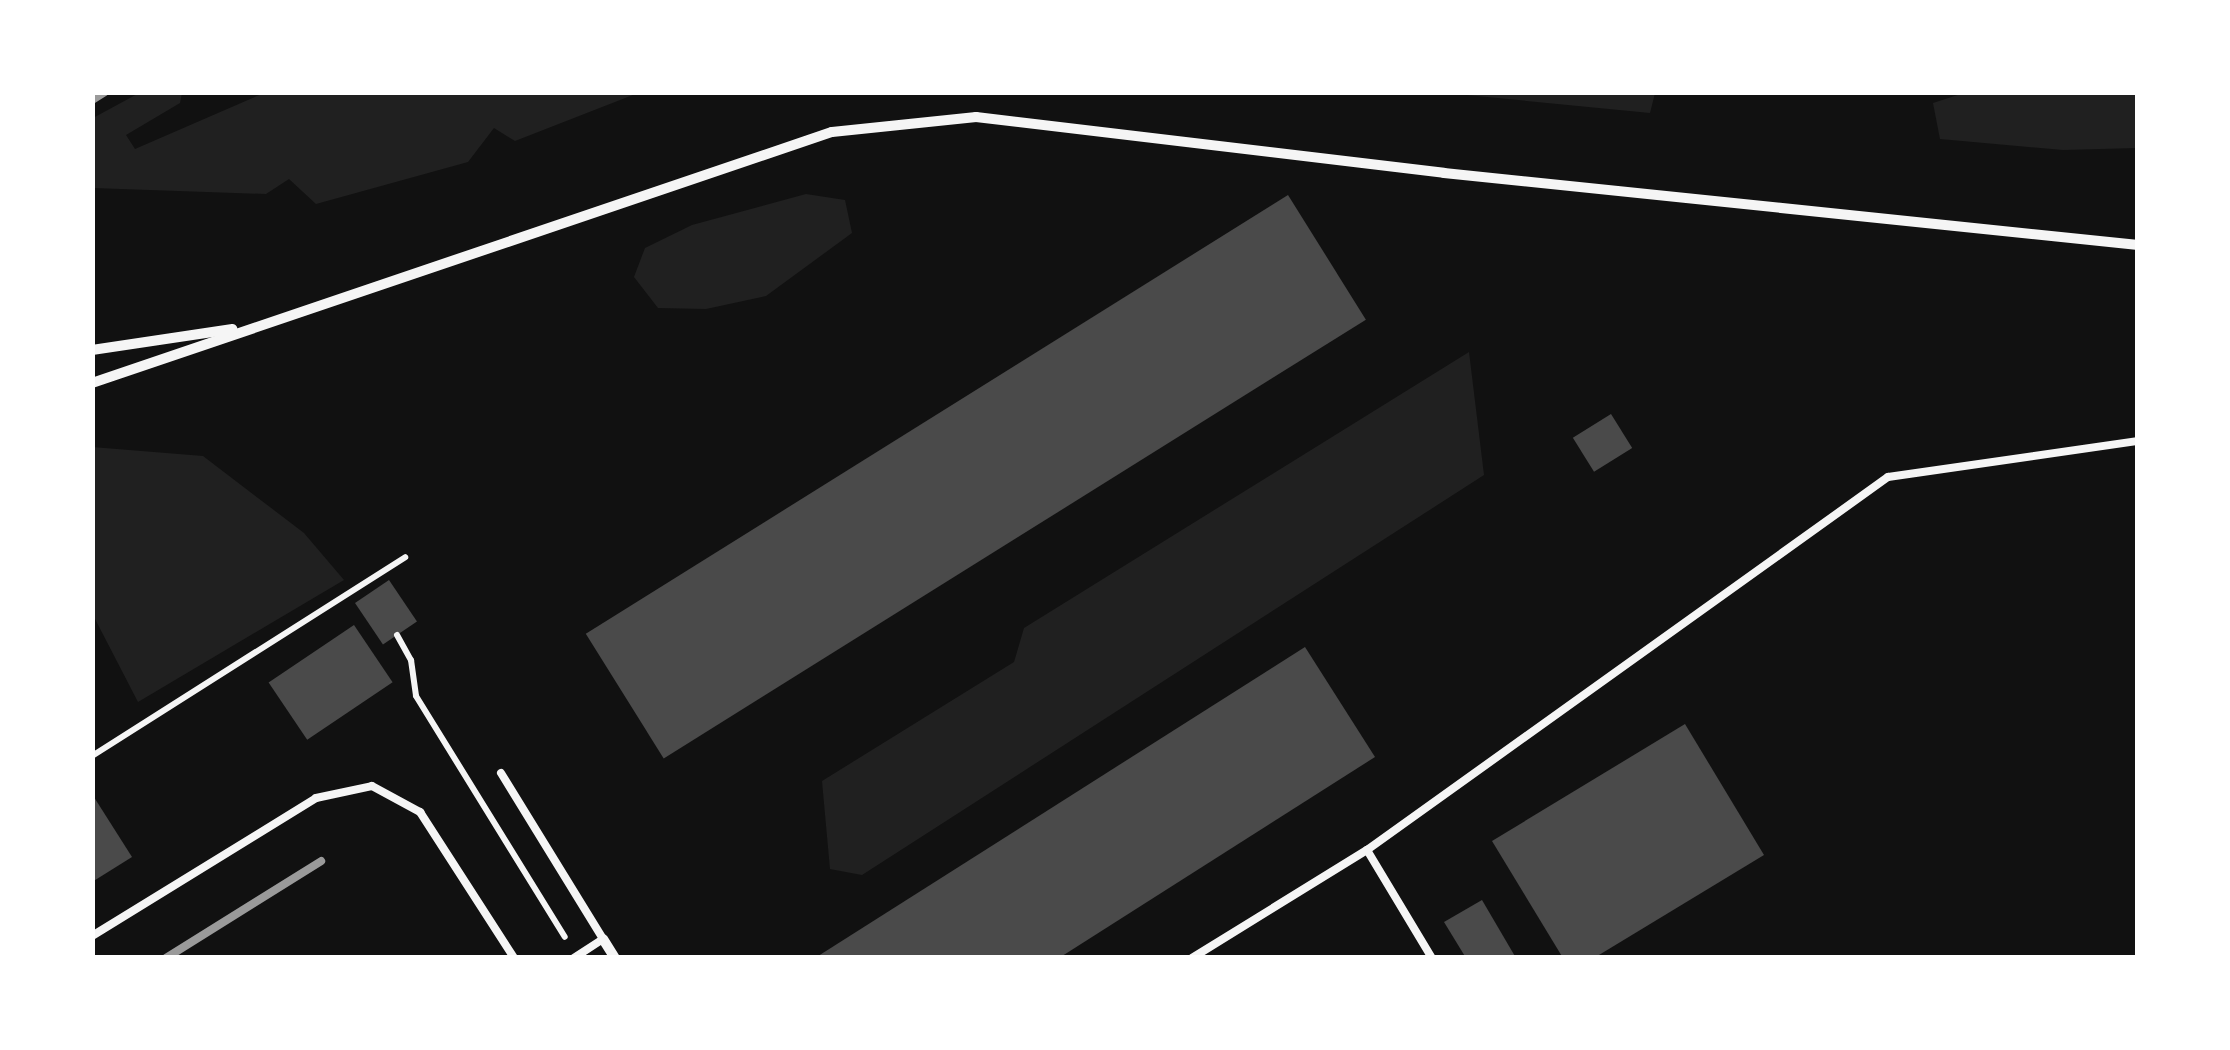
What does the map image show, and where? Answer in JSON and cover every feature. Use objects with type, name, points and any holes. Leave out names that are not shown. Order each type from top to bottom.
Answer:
[{"type":"street","points":[[92,383],[832,132],[976,117],[1444,174],[2138,245]]},
{"type":"street","points":[[92,350],[257,325]]},
{"type":"street","points":[[604,939],[615,958]]},
{"type":"lane","points":[[1192,958],[1366,850],[1888,477],[2138,441]]},
{"type":"lane","points":[[500,773],[604,939],[575,957]]},
{"type":"lane","points":[[92,936],[316,798],[372,786],[420,812],[514,958]]},
{"type":"lane","points":[[1366,850],[1432,958]]},
{"type":"path","points":[[92,756],[406,556]]},
{"type":"path","points":[[363,586],[368,594]]},
{"type":"path","points":[[397,635],[411,660],[416,696],[575,957]]},
{"type":"shaded area","points":[[141,92],[182,93],[180,103],[126,135],[135,149],[264,93],[638,93],[515,141],[494,128],[468,162],[316,204],[289,179],[266,194],[93,188],[93,118]]},
{"type":"shaded area","points":[[1967,92],[2137,93],[2137,148],[2063,150],[1940,139],[1933,103]]},
{"type":"shaded area","points":[[1446,93],[1655,93],[1650,113]]},
{"type":"shaded area","points":[[806,194],[845,200],[852,233],[766,296],[706,309],[658,308],[634,277],[645,248],[692,225]]},
{"type":"shaded area","points":[[1469,352],[1484,475],[862,875],[830,869],[822,781],[1014,662],[1024,628]]},
{"type":"shaded area","points":[[92,447],[203,456],[304,533],[344,580],[138,702],[93,615]]},
{"type":"building","points":[[1288,195],[1366,320],[664,758],[586,634]]},
{"type":"building","points":[[1611,414],[1632,448],[1594,472],[1573,438]]},
{"type":"building","points":[[389,580],[417,621],[383,644],[355,603]]},
{"type":"building","points":[[354,625],[393,682],[307,740],[269,683]]},
{"type":"building","points":[[1305,647],[1375,757],[1059,958],[815,958]]},
{"type":"building","points":[[1685,724],[1764,855],[1594,958],[1563,958],[1492,841]]},
{"type":"building","points":[[92,794],[132,857],[92,882]]},
{"type":"building","points":[[1482,900],[1516,958],[1466,958],[1444,922]]},
{"type":"railway","points":[[92,100],[105,92]]},
{"type":"railway","points":[[166,958],[321,861]]}]
